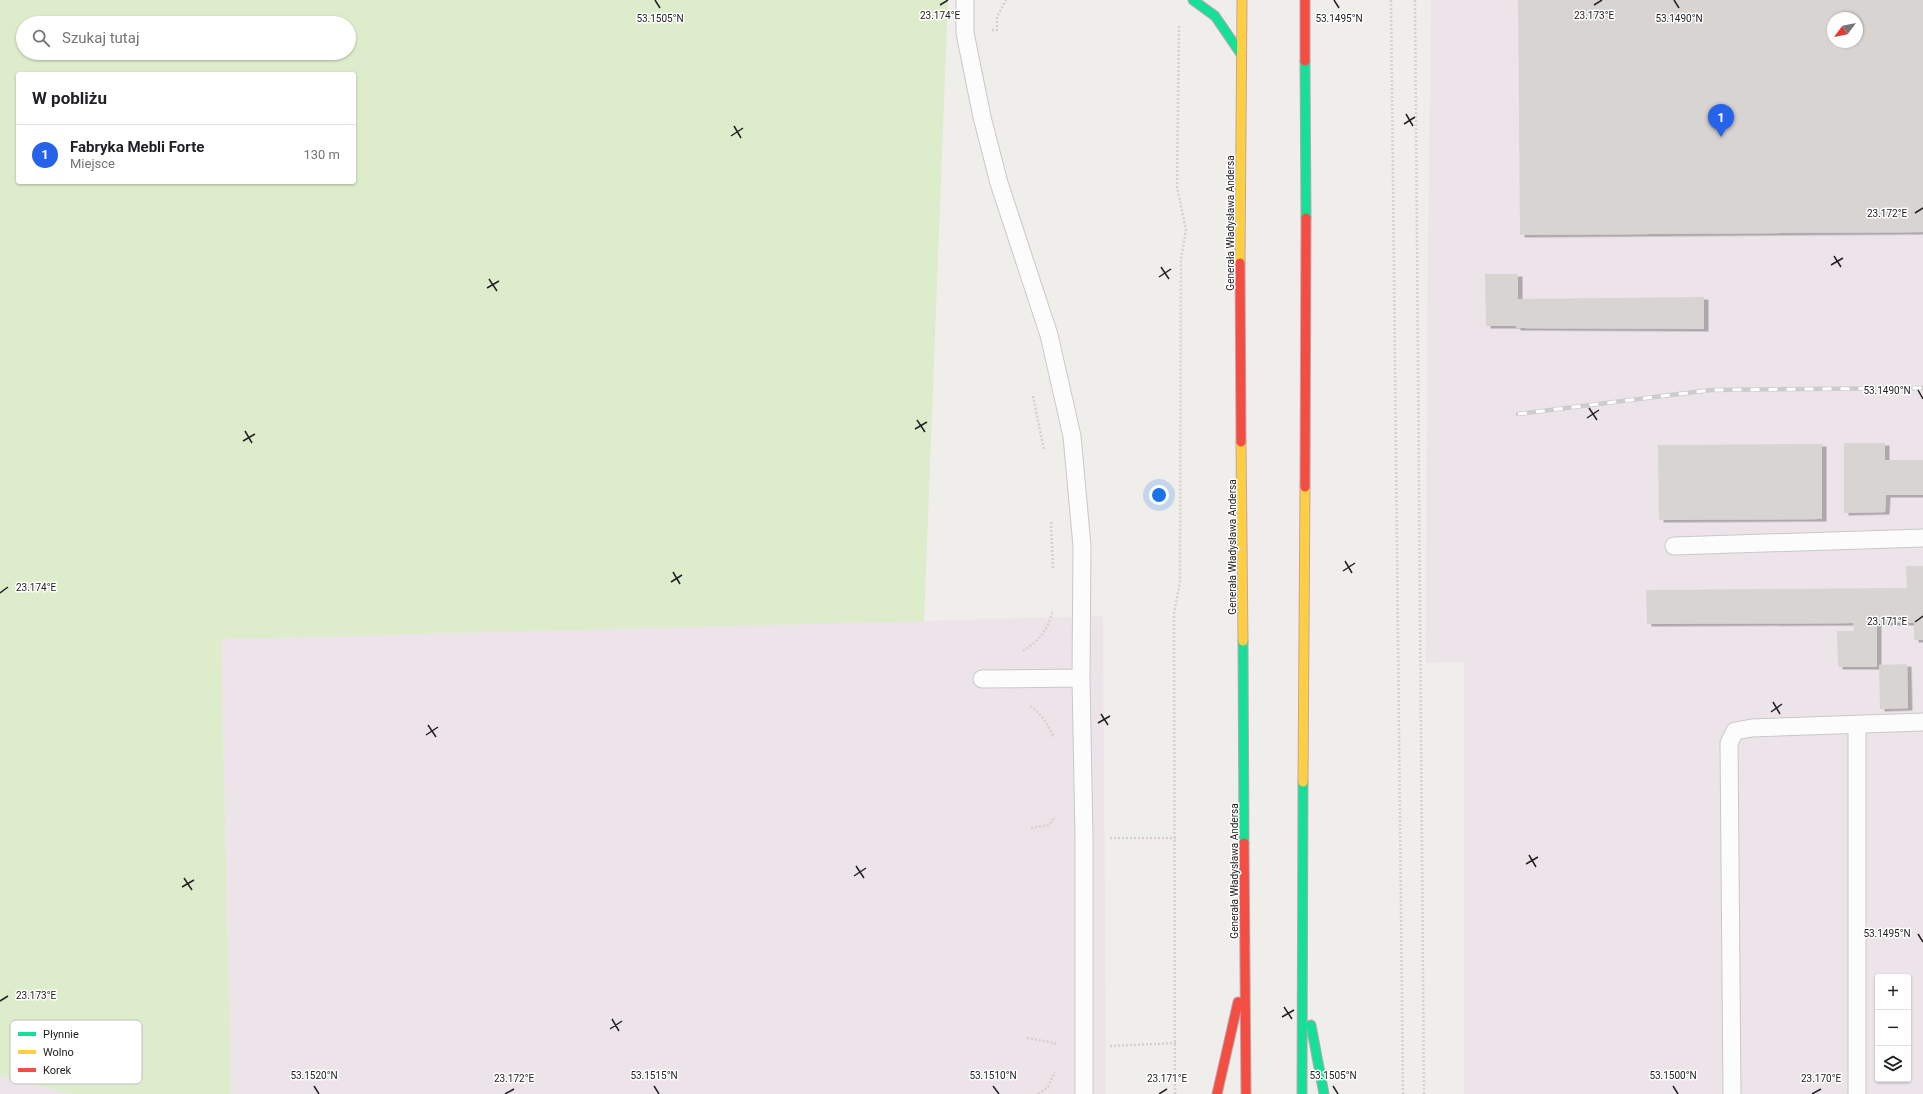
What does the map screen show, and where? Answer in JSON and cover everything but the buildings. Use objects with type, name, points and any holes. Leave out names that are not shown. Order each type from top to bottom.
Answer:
[{"type":"highway","points":[[1194,0],[1215,16],[1241,54]]},
{"type":"highway","name":"Generała Władysława Andersa","points":[[1242,0],[1240,229],[1246,1094]]},
{"type":"highway","points":[[1302,1094],[1301,981],[1306,348],[1305,0]]},
{"type":"highway","points":[[1217,1094],[1246,970]]},
{"type":"highway","points":[[1301,981],[1324,1094]]},
{"type":"lane","points":[[965,0],[965,33],[982,117],[999,183],[1049,335],[1072,436],[1082,546],[1081,678],[1084,838],[1084,1094]]},
{"type":"lane","points":[[1674,546],[1923,538]]},
{"type":"lane","points":[[982,679],[1081,678]]},
{"type":"lane","points":[[1732,1094],[1729,743],[1735,731],[1752,728],[1923,722]]},
{"type":"lane","points":[[1856,1094],[1857,725]]},
{"type":"path","points":[[1391,0],[1403,1094]]},
{"type":"path","points":[[1415,0],[1424,1094]]},
{"type":"path","points":[[1176,1094],[1174,613],[1180,582],[1181,260],[1186,230],[1177,187],[1179,22]]},
{"type":"path","points":[[1033,394],[1045,454]]},
{"type":"path","points":[[1050,514],[1053,575]]},
{"type":"path","points":[[1019,654],[1037,640],[1049,627],[1054,606]]},
{"type":"path","points":[[1025,703],[1036,710],[1048,724],[1054,739]]},
{"type":"path","points":[[1031,828],[1049,825],[1055,817],[1055,809]]},
{"type":"path","points":[[1084,838],[1176,838]]},
{"type":"path","points":[[1027,1038],[1055,1043],[1055,1051]]},
{"type":"path","points":[[1084,1047],[1176,1043]]},
{"type":"path","points":[[1038,1094],[1048,1087],[1055,1074],[1055,1066]]},
{"type":"shaded area","points":[[1431,0],[1923,0],[1923,1094],[1464,1094],[1464,662],[1426,663],[1427,332]]},
{"type":"shaded area","points":[[1103,616],[1106,1094],[231,1094],[221,639]]},
{"type":"shaded area","points":[[0,1076],[10,1078],[10,1084],[32,1084],[73,1094],[0,1094]]},
{"type":"green space","points":[[0,0],[948,0],[924,621],[221,639],[231,1094],[73,1094],[32,1084],[142,1084],[142,1020],[10,1020],[10,1078],[0,1076]]},
{"type":"railway","points":[[1518,414],[1711,390],[1923,388]]},
{"type":"traffic: fast","points":[[1193,0],[1215,16],[1241,54]]},
{"type":"traffic: fast","points":[[1305,61],[1306,218]]},
{"type":"traffic: fast","points":[[1243,641],[1244,843]]},
{"type":"traffic: fast","points":[[1302,1094],[1303,782]]},
{"type":"traffic: fast","points":[[1311,1025],[1324,1094]]},
{"type":"traffic: slow","points":[[1240,263],[1242,0]]},
{"type":"traffic: slow","points":[[1241,442],[1243,641]]},
{"type":"traffic: slow","points":[[1303,782],[1305,487]]},
{"type":"traffic: jam","points":[[1305,0],[1305,61]]},
{"type":"traffic: jam","points":[[1305,487],[1306,218]]},
{"type":"traffic: jam","points":[[1240,263],[1241,442]]},
{"type":"traffic: jam","points":[[1244,843],[1246,1094]]},
{"type":"traffic: jam","points":[[1217,1094],[1238,1002]]},
{"type":"place","name":"Fabryka Mebli Forte","points":[[1721,137]]}]
